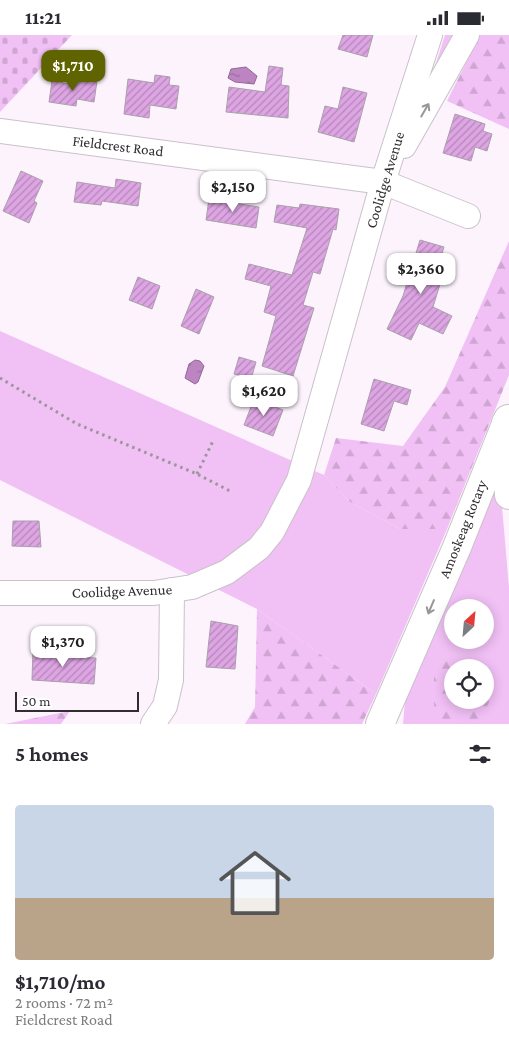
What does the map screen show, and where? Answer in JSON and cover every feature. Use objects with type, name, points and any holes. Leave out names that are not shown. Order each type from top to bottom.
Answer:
[{"type":"main road","points":[[508,419],[509,495]]},
{"type":"main road","name":"Amoskeag Rotary","points":[[383,721],[457,547],[508,419]]},
{"type":"street","name":"Coolidge Avenue","points":[[0,593],[154,593],[192,587],[227,572],[259,548],[281,517],[299,480],[383,182],[430,35]]},
{"type":"street","points":[[383,182],[467,35]]},
{"type":"street","name":"Fieldcrest Road","points":[[3,138],[383,182],[468,216]]},
{"type":"street","points":[[153,724],[165,706],[171,680],[172,590]]},
{"type":"path","points":[[0,378],[77,424],[197,473],[232,492]]},
{"type":"path","points":[[197,473],[213,441]]},
{"type":"green space","points":[[0,35],[72,35],[0,112]]},
{"type":"green space","points":[[445,35],[456,35],[432,76]]},
{"type":"green space","points":[[480,35],[509,35],[509,129],[447,101]]},
{"type":"green space","points":[[509,241],[509,375],[447,529],[400,529],[350,502],[324,475],[336,438],[403,446],[445,387]]},
{"type":"green space","points":[[0,331],[324,475],[350,502],[400,529],[447,529],[376,694],[257,609],[0,480]]},
{"type":"green space","points":[[499,472],[509,587],[509,724],[403,724],[405,701],[444,606],[444,649],[494,649],[494,599],[447,599]]},
{"type":"green space","points":[[257,609],[376,694],[362,724],[245,724],[255,707]]},
{"type":"green space","points":[[450,656],[460,659],[445,659]]},
{"type":"green space","points":[[444,659],[444,709],[486,709],[480,724],[434,724],[434,665]]},
{"type":"green space","points":[[70,711],[61,724],[5,724]]},
{"type":"water","points":[[246,67],[257,76],[254,84],[235,82],[228,78],[231,69]]},
{"type":"water","points":[[195,360],[200,361],[204,366],[198,382],[195,384],[185,378],[189,364]]},
{"type":"building","points":[[343,35],[373,35],[367,57],[338,49]]},
{"type":"building","points":[[269,66],[283,68],[281,85],[289,86],[288,118],[226,112],[229,87],[265,92]]},
{"type":"building","points":[[155,75],[170,77],[169,85],[179,86],[176,109],[150,105],[149,118],[124,114],[128,79],[154,83]]},
{"type":"building","points":[[71,78],[97,81],[94,102],[77,99],[76,106],[49,102],[52,81],[70,84]]},
{"type":"building","points":[[343,87],[367,93],[354,142],[318,132],[325,106],[338,109]]},
{"type":"building","points":[[455,114],[485,124],[483,131],[492,134],[487,151],[475,147],[471,161],[443,153]]},
{"type":"building","points":[[21,171],[43,181],[34,201],[37,203],[29,223],[3,211]]},
{"type":"building","points":[[116,179],[141,183],[138,206],[102,201],[101,205],[74,202],[77,182],[115,188]]},
{"type":"building","points":[[209,199],[259,207],[256,228],[206,220]]},
{"type":"building","points":[[300,204],[339,209],[336,230],[333,229],[320,274],[313,272],[303,305],[314,308],[293,376],[262,366],[276,316],[264,312],[271,286],[245,279],[249,264],[292,275],[307,228],[274,222],[277,205],[299,208]]},
{"type":"building","points":[[420,240],[444,247],[434,279],[441,281],[433,307],[452,316],[443,334],[419,323],[411,340],[387,329],[403,296]]},
{"type":"building","points":[[138,277],[160,286],[152,309],[129,300]]},
{"type":"building","points":[[196,289],[214,297],[199,334],[181,326]]},
{"type":"building","points":[[239,357],[256,362],[251,379],[234,374]]},
{"type":"building","points":[[374,379],[411,390],[407,405],[394,401],[384,431],[361,424]]},
{"type":"building","points":[[254,399],[283,410],[273,436],[244,425]]},
{"type":"building","points":[[13,521],[39,521],[41,547],[12,546]]},
{"type":"building","points":[[211,621],[238,626],[235,669],[206,667]]},
{"type":"building","points":[[33,649],[51,650],[51,656],[96,658],[94,684],[32,680]]}]
